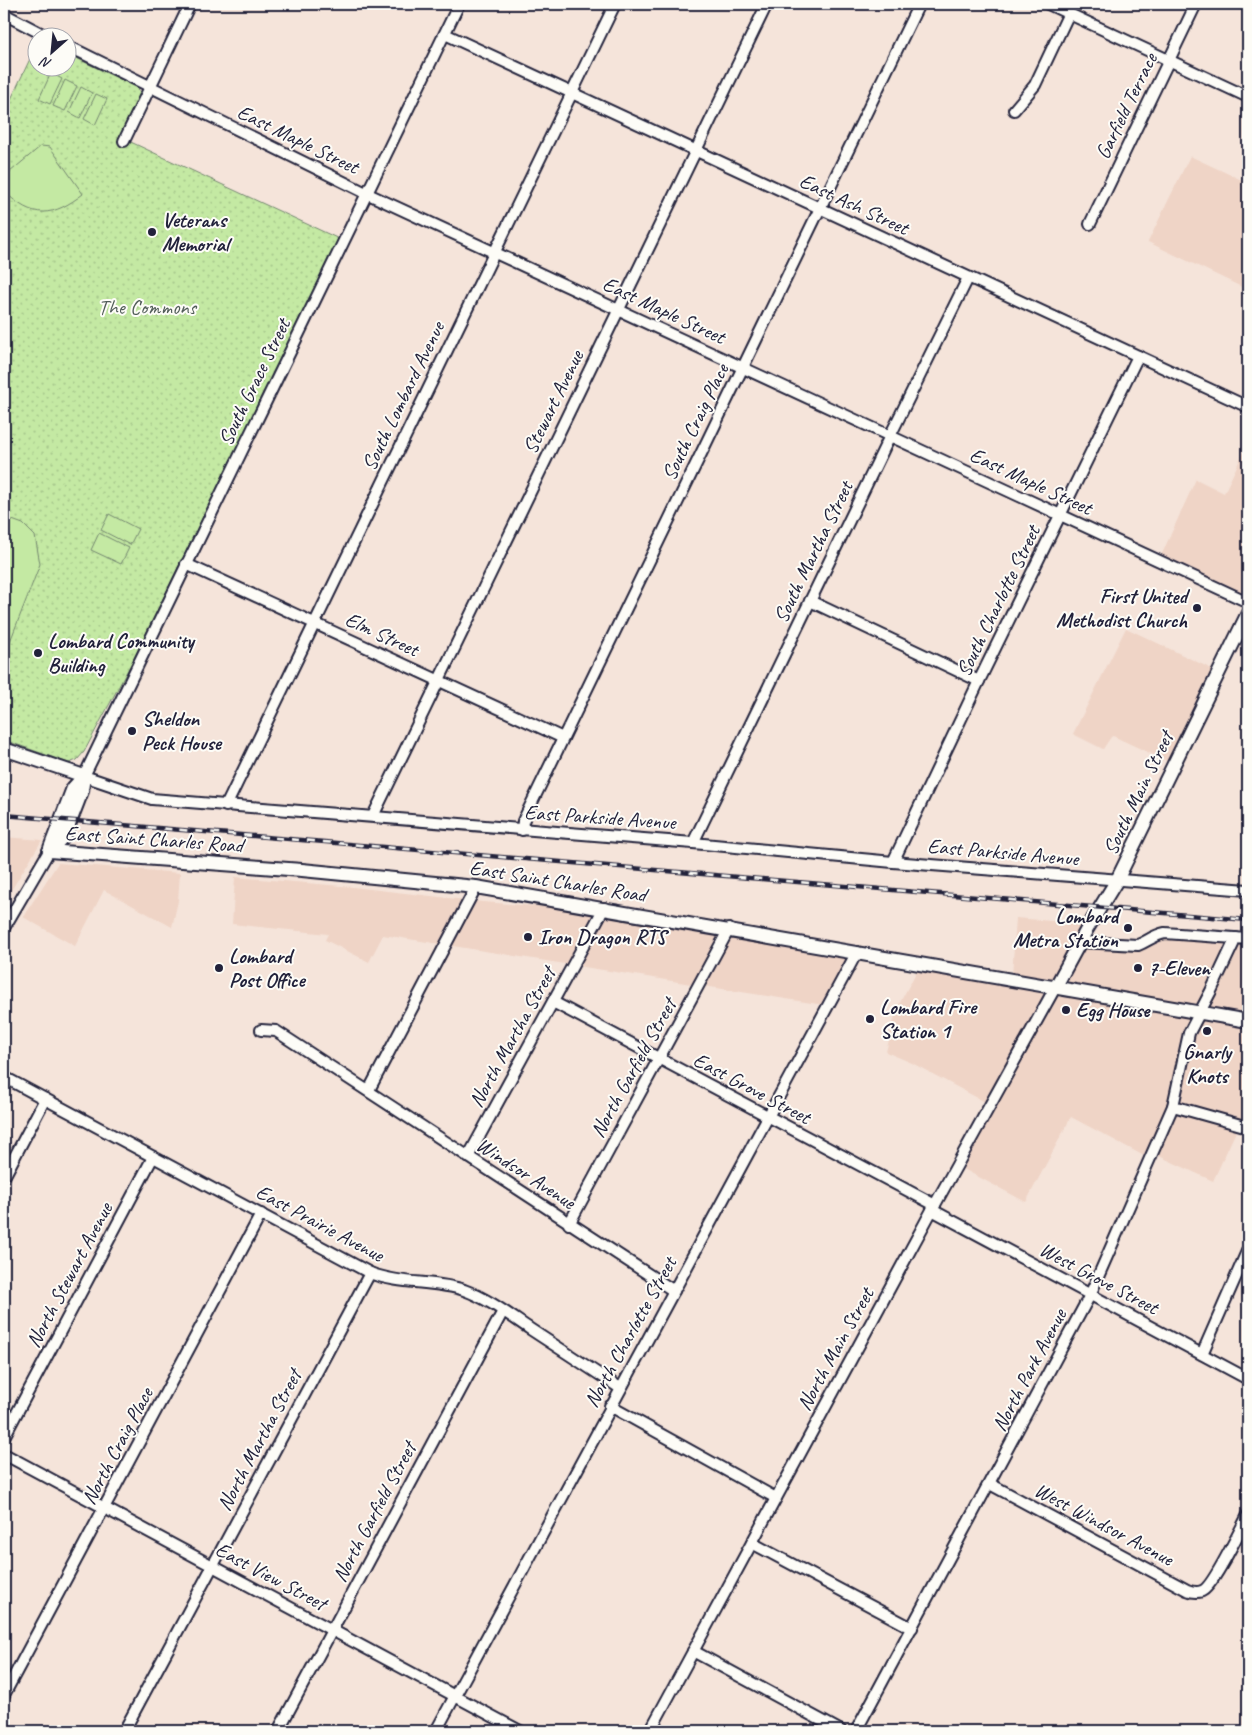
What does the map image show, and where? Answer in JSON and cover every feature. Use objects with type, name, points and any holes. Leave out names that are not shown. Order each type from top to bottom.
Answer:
[{"type":"main road","name":"South Main Street","points":[[1056,986],[1117,880],[1248,613]]},
{"type":"main road","points":[[4,749],[84,776],[82,791],[65,835],[49,851]]},
{"type":"main road","name":"East Saint Charles Road","points":[[49,851],[302,870],[476,887],[729,929],[1248,1021]]},
{"type":"street","points":[[124,141],[190,4]]},
{"type":"street","name":"South Grace Street","points":[[84,776],[459,4]]},
{"type":"street","name":"South Lombard Avenue","points":[[226,806],[615,4]]},
{"type":"street","name":"Stewart Avenue","points":[[373,816],[767,4]]},
{"type":"street","name":"South Craig Place","points":[[522,830],[523,821],[919,4]]},
{"type":"street","points":[[1048,4],[1248,97]]},
{"type":"street","name":"Garfield Terrace","points":[[1090,224],[1196,4]]},
{"type":"street","points":[[1014,110],[1035,85],[1069,13]]},
{"type":"street","points":[[4,14],[31,28]]},
{"type":"street","name":"East Ash Street","points":[[445,34],[1248,408]]},
{"type":"street","name":"East Maple Street","points":[[78,51],[366,193],[1248,602]]},
{"type":"street","name":"South Martha Street","points":[[692,843],[968,278]]},
{"type":"street","name":"South Charlotte Street","points":[[892,862],[1138,356]]},
{"type":"street","name":"Elm Street","points":[[186,564],[563,738]]},
{"type":"street","points":[[810,601],[979,681]]},
{"type":"street","name":"East Parkside Avenue","points":[[84,776],[152,800],[373,816],[892,862],[1248,890]]},
{"type":"street","points":[[4,928],[49,851]]},
{"type":"street","points":[[369,1090],[476,887]]},
{"type":"street","name":"North Martha Street","points":[[468,1157],[604,908]]},
{"type":"street","name":"North Garfield Street","points":[[569,1224],[729,929]]},
{"type":"street","points":[[1080,942],[1129,946],[1138,945],[1154,936],[1165,933],[1248,939]]},
{"type":"street","name":"North Park Avenue","points":[[856,1731],[1090,1295],[1173,1106],[1189,1033],[1236,938]]},
{"type":"street","name":"North Charlotte Street","points":[[436,1731],[857,952]]},
{"type":"street","name":"North Main Street","points":[[650,1731],[1056,986]]},
{"type":"street","name":"East Grove Street","points":[[553,1002],[934,1208]]},
{"type":"street","name":"Windsor Avenue","points":[[262,1030],[276,1030],[569,1224],[674,1291]]},
{"type":"street","name":"East Prairie Avenue","points":[[4,1077],[370,1273],[394,1280],[433,1284],[462,1290],[487,1300],[620,1388]]},
{"type":"street","points":[[4,1177],[45,1100]]},
{"type":"street","points":[[1173,1106],[1248,1127]]},
{"type":"street","name":"North Stewart Avenue","points":[[4,1437],[153,1157]]},
{"type":"street","name":"West Grove Street","points":[[934,1208],[1248,1380]]},
{"type":"street","name":"North Craig Place","points":[[4,1694],[261,1214]]},
{"type":"street","points":[[1202,1354],[1248,1248]]},
{"type":"street","name":"North Martha Street","points":[[124,1731],[370,1273]]},
{"type":"street","name":"North Garfield Street","points":[[278,1731],[503,1311]]},
{"type":"street","points":[[610,1406],[776,1498]]},
{"type":"street","name":"East View Street","points":[[4,1454],[520,1731]]},
{"type":"street","name":"West Windsor Avenue","points":[[990,1484],[1187,1590],[1194,1592],[1201,1592],[1212,1582],[1248,1514]]},
{"type":"street","points":[[752,1542],[912,1628]]},
{"type":"street","points":[[693,1651],[841,1731]]},
{"type":"shaded area","points":[[1190,156],[1248,183],[1248,290],[1148,242]]},
{"type":"shaded area","points":[[1248,443],[1248,598],[1160,558],[1196,479],[1224,493]]},
{"type":"shaded area","points":[[1126,628],[1216,671],[1169,762],[1113,736],[1103,749],[1073,734]]},
{"type":"shaded area","points":[[4,837],[42,840],[4,902]]},
{"type":"shaded area","points":[[58,863],[180,873],[178,901],[172,927],[104,890],[75,946],[23,917]]},
{"type":"shaded area","points":[[235,877],[353,887],[483,902],[605,911],[851,955],[824,1005],[383,935],[369,962],[325,940],[328,934],[232,924]]},
{"type":"shaded area","points":[[1016,918],[1086,924],[1053,982],[1012,976]]},
{"type":"shaded area","points":[[1155,930],[1248,937],[1248,1018],[1060,984],[1086,935],[1138,941]]},
{"type":"shaded area","points":[[919,967],[1248,1025],[1248,1130],[1238,1127],[1213,1181],[1157,1155],[1148,1158],[1071,1117],[1026,1202],[954,1164],[987,1103],[912,1063],[886,1052],[897,1008]]},
{"type":"green space","name":"The Commons","points":[[78,59],[138,88],[140,93],[120,137],[339,239],[133,660],[84,752],[77,760],[69,763],[4,740],[4,114],[28,63],[28,78],[78,78]]},
{"type":"green space","points":[[49,78],[62,79],[50,104],[39,99]]},
{"type":"green space","points":[[65,80],[77,86],[65,111],[53,106]]},
{"type":"green space","points":[[81,87],[92,93],[80,118],[69,112]]},
{"type":"green space","points":[[96,94],[107,99],[95,125],[84,119]]},
{"type":"green space","points":[[41,146],[50,147],[83,194],[62,207],[43,212],[24,207],[4,191],[4,177]]},
{"type":"green space","points":[[109,514],[138,529],[130,545],[101,530]]},
{"type":"green space","points":[[4,517],[23,524],[35,536],[40,564],[4,657]]},
{"type":"green space","points":[[99,533],[129,548],[121,564],[91,550]]},
{"type":"railway","points":[[4,815],[1248,920]]},
{"type":"place","name":"Veterans Memorial","points":[[152,232]]},
{"type":"place","name":"First United Methodist Church","points":[[1197,608]]},
{"type":"place","name":"Lombard Community Building","points":[[38,653]]},
{"type":"place","name":"Sheldon Peck House","points":[[132,731]]},
{"type":"place","name":"Lombard Metra Station","points":[[1128,928]]},
{"type":"place","name":"Iron Dragon RTS","points":[[528,937]]},
{"type":"place","name":"Lombard Post Office","points":[[219,968]]},
{"type":"place","name":"7-Eleven","points":[[1138,968]]},
{"type":"place","name":"Egg House","points":[[1066,1010]]},
{"type":"place","name":"Lombard Fire Station 1","points":[[870,1019]]},
{"type":"place","name":"Gnarly Knots","points":[[1207,1031]]}]
